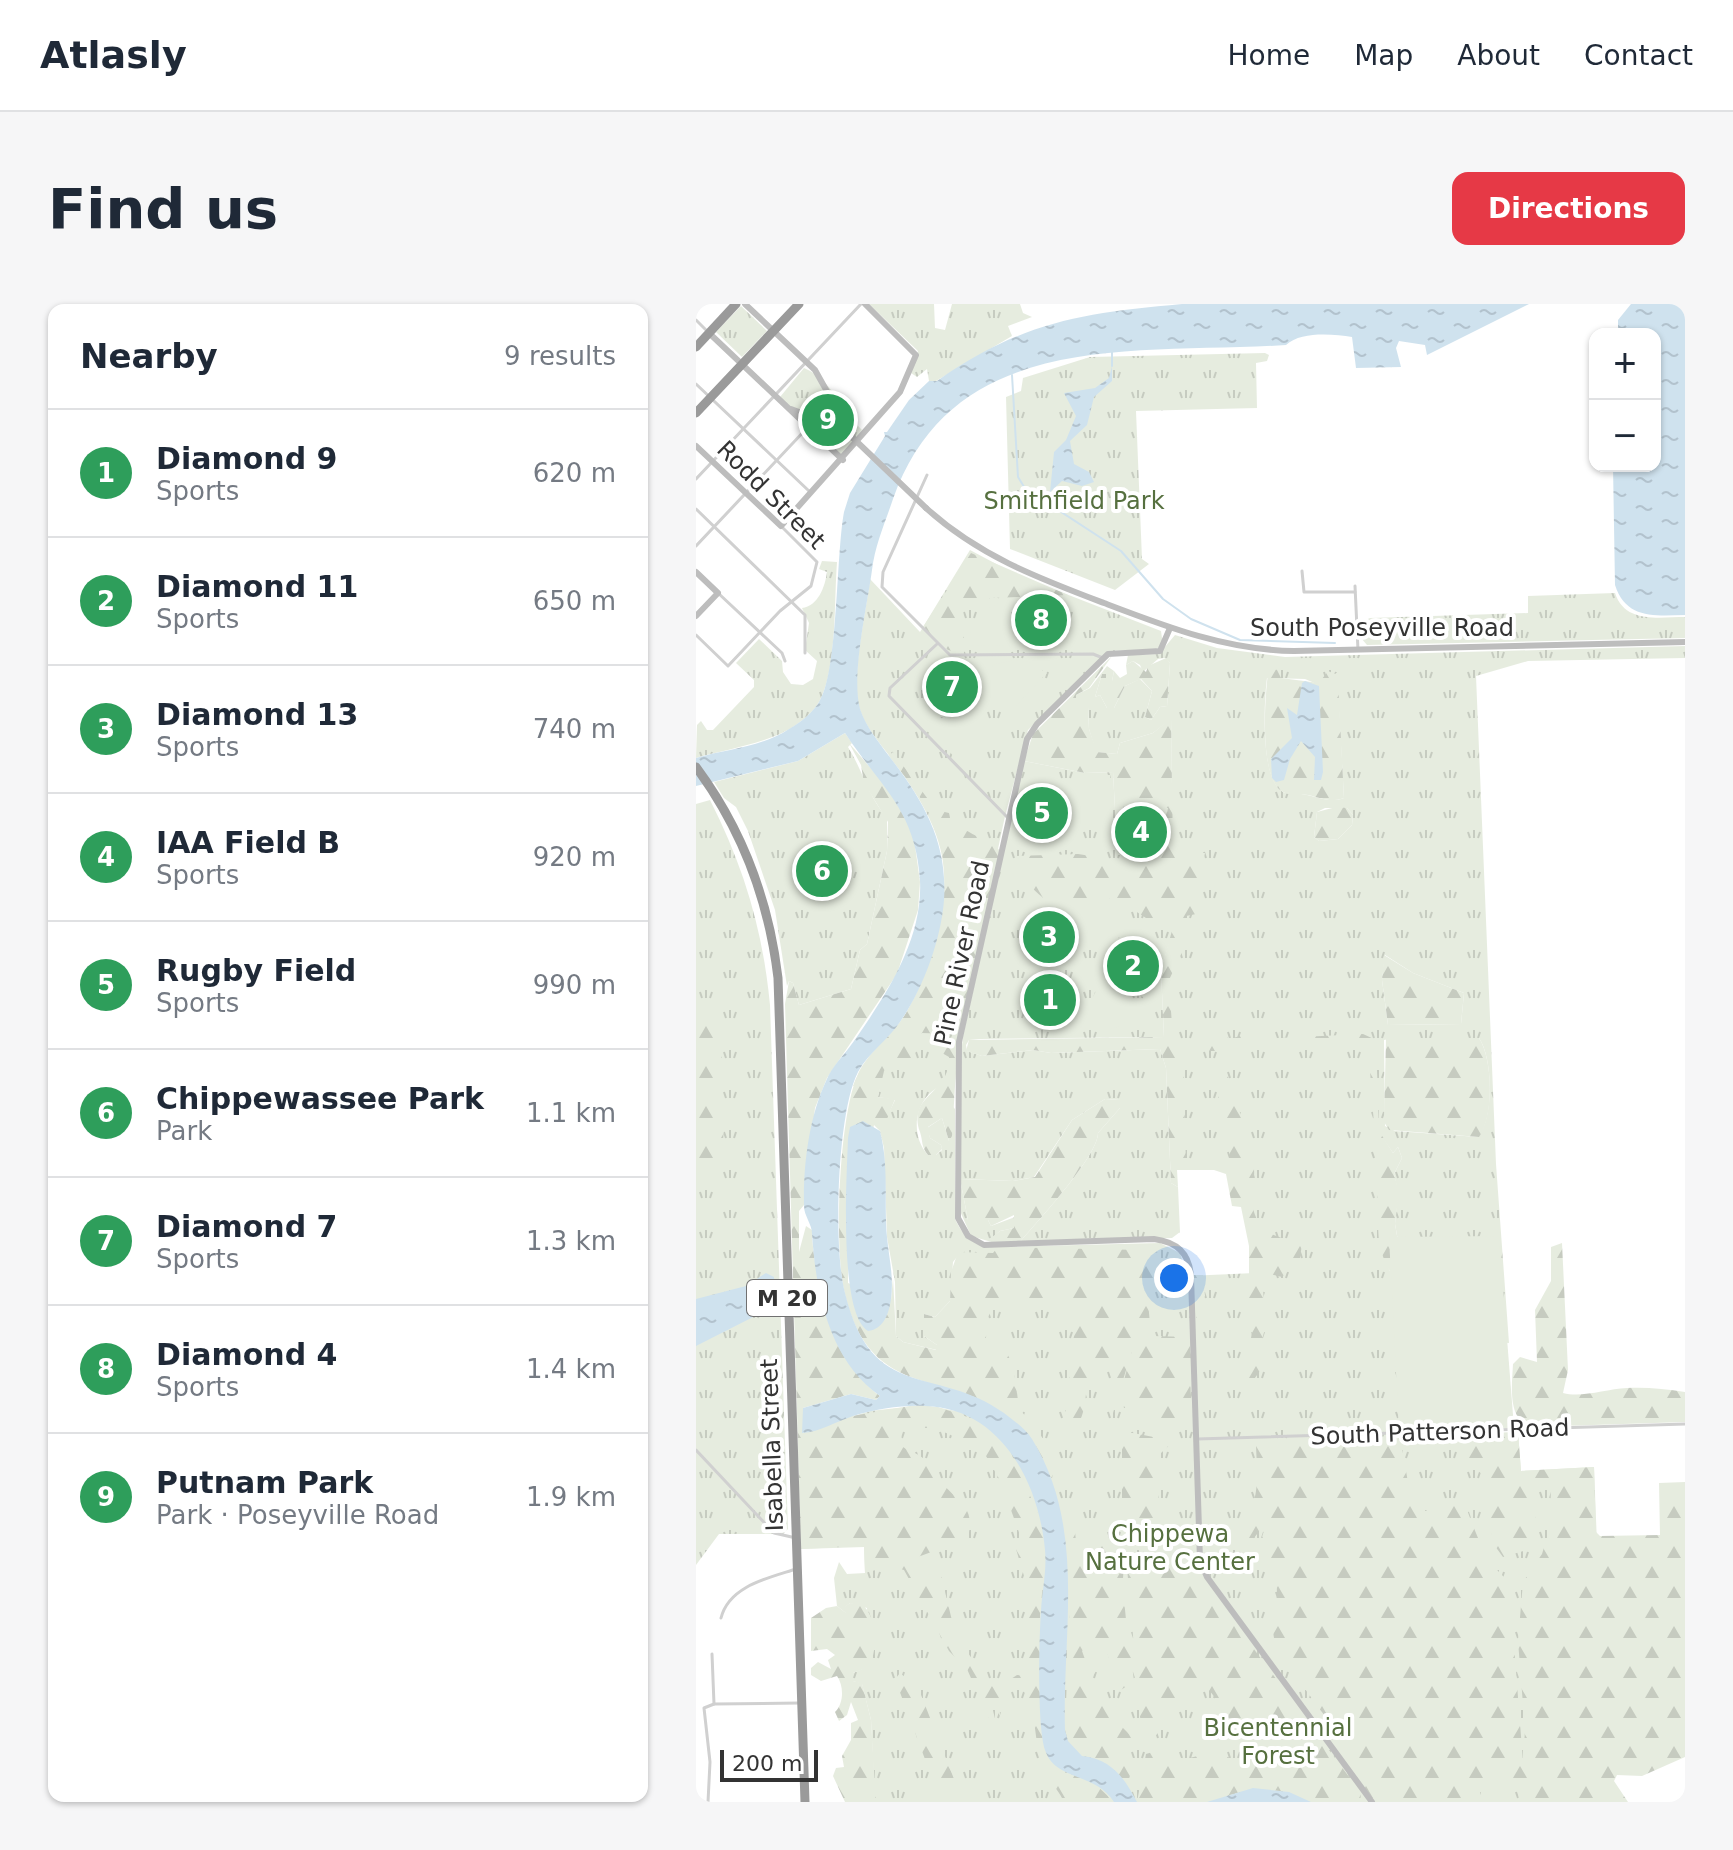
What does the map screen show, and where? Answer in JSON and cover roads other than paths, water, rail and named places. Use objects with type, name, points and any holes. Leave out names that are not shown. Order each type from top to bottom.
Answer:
[{"type":"highway","points":[[696,347],[736,304]]},
{"type":"highway","points":[[696,413],[799,304]]},
{"type":"highway","name":"M 20","points":[[696,767],[716,800]]},
{"type":"highway","name":"M 20","points":[[696,775],[716,800]]},
{"type":"highway","name":"Isabella Street","points":[[716,800],[742,858],[764,928],[772,978],[780,1086],[805,1802]]},
{"type":"street","points":[[745,304],[820,377],[837,416],[853,438]]},
{"type":"street","points":[[696,479],[863,304],[916,353],[900,392],[843,460],[781,526]]},
{"type":"street","points":[[696,320],[843,460]]},
{"type":"street","points":[[696,384],[812,493]]},
{"type":"street","points":[[788,408],[831,424],[853,438]]},
{"type":"street","points":[[696,546],[808,427]]},
{"type":"street","name":"South Poseyville Road","points":[[853,438],[951,531],[993,558],[1170,628],[1254,649],[1358,650],[1685,642]]},
{"type":"street","name":"Rodd Street","points":[[696,446],[817,562],[811,586],[792,600]]},
{"type":"street","points":[[927,475],[883,572],[882,587],[937,644],[953,656],[1093,654],[1103,658],[1114,653],[1160,651],[1170,628]]},
{"type":"street","points":[[696,509],[805,615],[805,653]]},
{"type":"street","points":[[1302,571],[1304,592],[1355,589],[1358,650]]},
{"type":"street","points":[[696,572],[782,653],[785,661]]},
{"type":"street","points":[[696,616],[718,593]]},
{"type":"street","points":[[696,635],[728,666],[792,600]]},
{"type":"street","points":[[937,644],[890,688],[889,696],[1009,818]]},
{"type":"street","name":"Pine River Road","points":[[1103,658],[1029,734],[959,1042],[957,1208],[960,1225],[972,1240],[984,1245],[1154,1239],[1175,1245],[1188,1260],[1195,1439]]},
{"type":"street","name":"South Patterson Road","points":[[1195,1439],[1685,1424]]},
{"type":"street","points":[[1195,1439],[1196,1539],[1203,1569],[1372,1802]]},
{"type":"street","points":[[696,1450],[774,1533],[796,1538]]},
{"type":"street","points":[[721,1618],[726,1602],[737,1592],[796,1569]]},
{"type":"street","points":[[712,1654],[714,1704]]},
{"type":"street","points":[[708,1802],[710,1762],[703,1712],[708,1705],[801,1703]]},
{"type":"water","points":[[1182,304],[1529,304],[1427,355],[1425,345],[1399,341],[1396,348],[1401,367],[1356,368],[1352,337],[1318,335],[1300,337],[1286,345],[1113,353],[1057,361],[1005,377],[959,403],[921,443],[893,499],[873,561],[857,678],[860,709],[931,823],[942,859],[944,900],[930,964],[916,995],[895,1028],[862,1065],[851,1091],[841,1148],[838,1214],[845,1293],[857,1328],[872,1352],[889,1367],[978,1398],[1004,1413],[1032,1439],[1049,1473],[1060,1508],[1066,1544],[1065,1730],[1068,1741],[1082,1756],[1101,1761],[1116,1771],[1137,1802],[1114,1802],[1097,1786],[1057,1767],[1045,1750],[1039,1682],[1045,1550],[1034,1500],[1024,1476],[995,1435],[975,1420],[952,1410],[925,1406],[870,1411],[802,1433],[803,1408],[851,1394],[876,1400],[880,1396],[848,1364],[828,1324],[817,1279],[812,1230],[804,1210],[805,1175],[811,1126],[826,1081],[890,986],[909,945],[919,903],[920,881],[912,836],[894,801],[845,733],[798,761],[696,786],[696,758],[756,744],[779,735],[811,713],[817,704],[826,685],[830,664],[841,531],[850,493],[885,436],[884,432],[909,400],[929,381],[937,381],[997,345],[1054,324],[1113,312]]},
{"type":"water","points":[[1631,304],[1685,304],[1685,615],[1652,615],[1634,610],[1626,604],[1615,585],[1613,472],[1661,472],[1661,328],[1618,328],[1618,320]]},
{"type":"water","points":[[1112,366],[1112,381],[1094,397],[1087,425],[1070,441],[1074,464],[1089,472],[1094,482],[1082,486],[1062,481],[1050,492],[1054,452],[1066,440],[1076,416],[1064,393],[1095,388],[1109,378]]},
{"type":"water","points":[[1305,681],[1319,686],[1321,780],[1314,780],[1315,757],[1301,741],[1290,759],[1284,780],[1276,782],[1272,778],[1271,759],[1292,738],[1287,708],[1297,715],[1302,683]]},
{"type":"water","points":[[863,1121],[880,1131],[883,1144],[892,1283],[885,1320],[874,1330],[868,1331],[858,1319],[852,1298],[846,1241],[848,1138],[850,1127]]},
{"type":"water","points":[[766,1273],[774,1277],[775,1291],[767,1310],[696,1346],[696,1299],[746,1286]]},
{"type":"water","points":[[1253,1788],[1289,1792],[1311,1802],[1207,1802]]},
{"type":"waterway","points":[[1112,351],[1112,366]]},
{"type":"waterway","points":[[1012,375],[1018,477],[1026,490],[1048,503]]},
{"type":"waterway","points":[[1045,500],[1050,492]]},
{"type":"waterway","points":[[1052,506],[1121,551],[1163,599],[1191,619],[1240,640],[1335,643]]},
{"type":"place","name":"Putnam Park","points":[[828,420]]},
{"type":"place","name":"Diamond 4","points":[[1041,620]]},
{"type":"place","name":"Diamond 7","points":[[952,687]]},
{"type":"place","name":"Rugby Field","points":[[1042,813]]},
{"type":"place","name":"IAA Field B","points":[[1141,832]]},
{"type":"place","name":"Chippewassee Park","points":[[822,871]]},
{"type":"place","name":"Diamond 13","points":[[1049,937]]},
{"type":"place","name":"Diamond 11","points":[[1133,966]]},
{"type":"place","name":"Diamond 9","points":[[1050,1000]]},
{"type":"park label","name":"Smithfield Park","points":[[1074,501]]},
{"type":"park label","name":"Chippewa Nature Center","points":[[1170,1548]]},
{"type":"park label","name":"Bicentennial Forest","points":[[1278,1742]]}]
